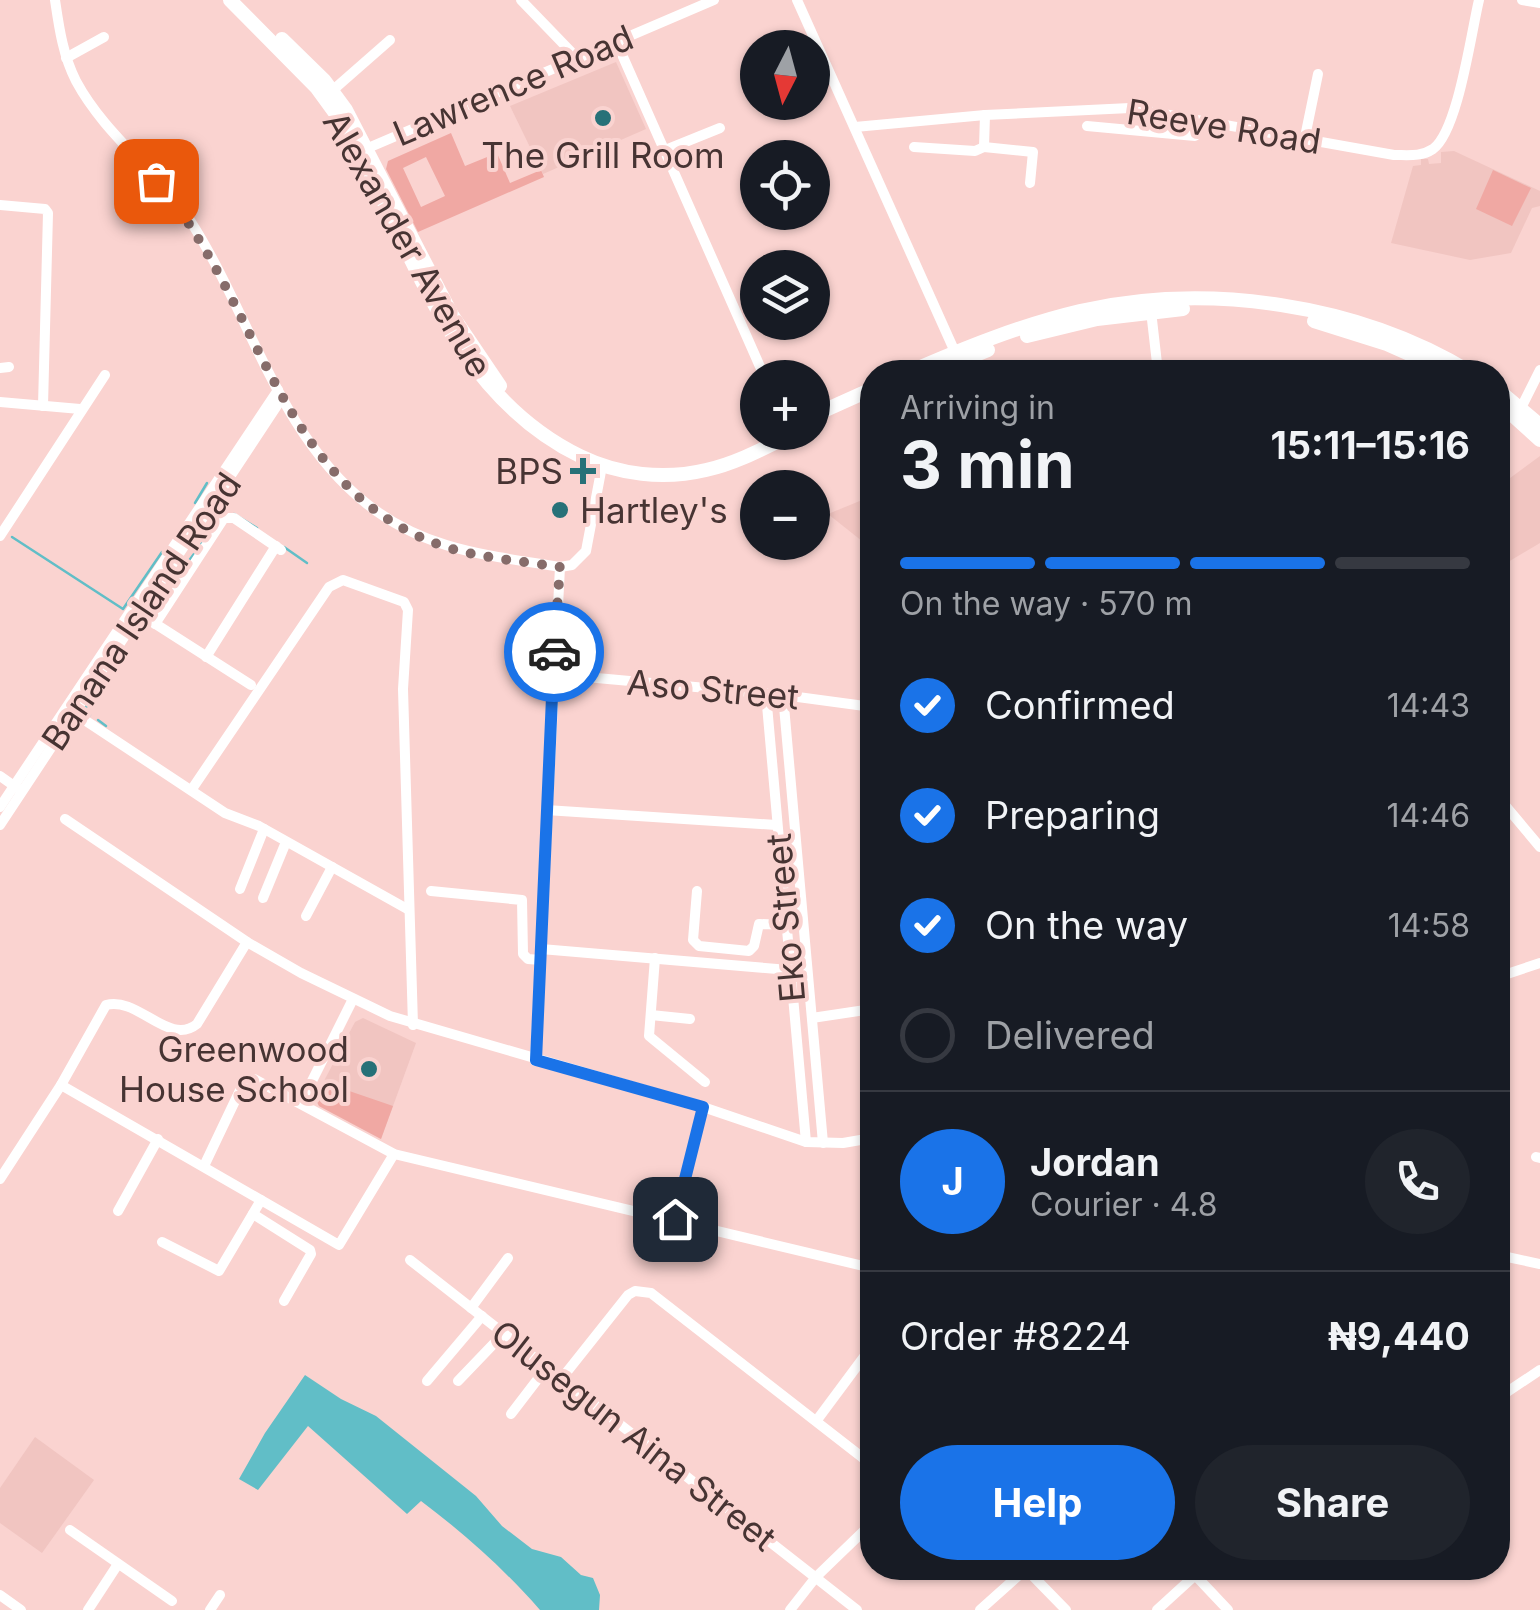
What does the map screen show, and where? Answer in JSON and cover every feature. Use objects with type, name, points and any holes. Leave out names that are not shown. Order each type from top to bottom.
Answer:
[{"type":"main road","name":"Alexander Avenue","points":[[230,0],[316,87],[346,127],[431,297],[479,376],[528,426],[558,445],[605,462]]},
{"type":"main road","name":"Alexander Avenue","points":[[244,0],[333,90],[368,148],[452,315],[486,370],[536,421],[605,462]]},
{"type":"main road","points":[[936,360],[1084,310],[1146,302],[1228,301],[1288,307],[1343,319],[1410,342],[1446,360]]},
{"type":"main road","points":[[966,360],[1044,331],[1151,312],[1236,311],[1314,321],[1423,360]]},
{"type":"main road","points":[[830,408],[860,394]]},
{"type":"main road","points":[[1510,399],[1540,425]]},
{"type":"main road","points":[[830,418],[860,404]]},
{"type":"main road","points":[[1510,413],[1540,440]]},
{"type":"main road","points":[[605,462],[696,463],[740,448]]},
{"type":"main road","points":[[605,462],[657,475],[692,473],[759,450]]},
{"type":"street","points":[[55,0],[66,58],[96,111],[189,220],[280,394],[337,477],[392,522],[443,546],[560,567],[572,565],[586,550],[605,462]]},
{"type":"street","points":[[522,0],[577,58]]},
{"type":"street","name":"Lawrence Road","points":[[368,148],[714,0]]},
{"type":"street","points":[[798,0],[955,352]]},
{"type":"street","name":"Reeve Road","points":[[854,127],[1130,108],[1394,155],[1416,155],[1435,147],[1450,128],[1479,0]]},
{"type":"street","points":[[1522,0],[1540,4]]},
{"type":"street","points":[[66,58],[104,38]]},
{"type":"street","points":[[333,90],[390,40]]},
{"type":"street","points":[[616,41],[757,360]]},
{"type":"street","points":[[1305,137],[1318,74]]},
{"type":"street","points":[[1130,108],[1130,130]]},
{"type":"street","points":[[984,147],[985,115]]},
{"type":"street","points":[[1087,126],[1196,136]]},
{"type":"street","points":[[663,151],[720,128]]},
{"type":"street","points":[[914,147],[1033,152],[1030,183]]},
{"type":"street","points":[[0,205],[45,209],[48,213],[43,406]]},
{"type":"street","points":[[1151,312],[1157,360]]},
{"type":"street","points":[[1521,408],[1540,370]]},
{"type":"street","points":[[0,536],[105,374]]},
{"type":"street","name":"Banana Island Road","points":[[0,806],[18,789],[74,714],[280,394]]},
{"type":"street","name":"Banana Island Road","points":[[0,825],[18,789],[280,394]]},
{"type":"street","points":[[0,402],[80,410]]},
{"type":"street","points":[[155,624],[224,518],[234,518],[279,548],[206,657]]},
{"type":"street","points":[[536,1060],[560,567]]},
{"type":"street","points":[[192,788],[329,587],[343,580],[398,599],[408,610],[404,689],[413,1025]]},
{"type":"street","points":[[140,614],[251,686]]},
{"type":"street","name":"Aso Street","points":[[553,674],[860,705]]},
{"type":"street","name":"Eko Street","points":[[766,694],[806,1142]]},
{"type":"street","name":"Eko Street","points":[[783,695],[823,1143]]},
{"type":"street","points":[[74,714],[225,813],[264,829],[408,910]]},
{"type":"street","points":[[0,776],[18,789]]},
{"type":"street","points":[[546,810],[776,825]]},
{"type":"street","points":[[1510,811],[1540,846]]},
{"type":"street","points":[[65,819],[247,942],[352,999],[413,1025],[703,1107],[806,1142],[860,1139]]},
{"type":"street","points":[[240,889],[264,829]]},
{"type":"street","points":[[262,898],[286,842]]},
{"type":"street","points":[[306,916],[332,867]]},
{"type":"street","points":[[430,891],[522,900],[523,954],[528,960],[541,955],[655,958],[789,970]]},
{"type":"street","points":[[697,891],[693,940],[699,946],[749,951],[759,924],[788,926]]},
{"type":"street","points":[[0,1179],[106,1005],[122,1003],[174,1029],[191,1030],[247,942]]},
{"type":"street","points":[[655,958],[650,1039],[705,1082]]},
{"type":"street","points":[[1510,973],[1540,962]]},
{"type":"street","points":[[301,1103],[352,999]]},
{"type":"street","points":[[812,1018],[860,1011]]},
{"type":"street","points":[[651,1015],[690,1019]]},
{"type":"street","points":[[204,1166],[246,1080],[260,1080],[394,1154],[860,1265]]},
{"type":"street","points":[[61,1084],[340,1245],[394,1154]]},
{"type":"street","points":[[675,1219],[703,1107]]},
{"type":"street","points":[[118,1211],[158,1139]]},
{"type":"street","points":[[162,1242],[219,1270],[261,1200]]},
{"type":"street","points":[[253,1214],[310,1250],[284,1301]]},
{"type":"street","points":[[471,1308],[508,1258]]},
{"type":"street","points":[[1510,1258],[1540,1264]]},
{"type":"street","name":"Olusegun Aina Street","points":[[410,1260],[857,1610]]},
{"type":"street","points":[[562,1378],[628,1295],[644,1290],[860,1455]]},
{"type":"street","points":[[427,1382],[482,1316]]},
{"type":"street","points":[[458,1381],[504,1333]]},
{"type":"street","points":[[817,1420],[860,1362]]},
{"type":"street","points":[[511,1414],[548,1367]]},
{"type":"street","points":[[1510,1390],[1540,1370]]},
{"type":"street","points":[[70,1530],[172,1600]]},
{"type":"street","points":[[790,1610],[860,1535]]},
{"type":"street","points":[[88,1610],[118,1564]]},
{"type":"street","points":[[980,1610],[1013,1580]]},
{"type":"street","points":[[1037,1580],[1066,1610]]},
{"type":"street","points":[[1157,1610],[1189,1580]]},
{"type":"street","points":[[1206,1580],[1228,1610]]},
{"type":"street","points":[[0,1595],[21,1610]]},
{"type":"street","points":[[210,1610],[220,1596]]},
{"type":"shaded area","points":[[616,62],[646,129],[543,174],[510,106]]},
{"type":"shaded area","points":[[451,133],[465,166],[497,153],[510,183],[541,170],[544,177],[418,232],[386,169],[388,161]],"holes":[[[426,157],[445,196],[421,207],[403,168]]]},
{"type":"shaded area","points":[[1454,151],[1540,191],[1540,206],[1532,208],[1511,253],[1470,260],[1391,243],[1413,166],[1421,165],[1421,159],[1428,159],[1429,164],[1441,163],[1441,152]]},
{"type":"shaded area","points":[[1493,170],[1531,188],[1512,226],[1476,209]]},
{"type":"shaded area","points":[[1540,456],[1540,543],[1510,561],[1510,478]]},
{"type":"shaded area","points":[[860,501],[860,539],[830,516],[830,513]]},
{"type":"shaded area","name":"Greenwood House School","points":[[363,1018],[416,1043],[381,1139],[319,1106],[315,1098],[355,1022]]},
{"type":"shaded area","points":[[323,1082],[393,1106],[381,1139],[319,1106],[315,1098]]},
{"type":"shaded area","points":[[35,1437],[94,1480],[42,1553],[0,1523],[0,1488]]},
{"type":"water","points":[[305,1375],[376,1416],[476,1496],[502,1526],[532,1549],[561,1557],[581,1575],[593,1578],[600,1595],[599,1610],[540,1610],[498,1566],[437,1513],[421,1501],[407,1514],[308,1426],[258,1490],[239,1479]]},
{"type":"waterway","points":[[195,503],[207,483]]},
{"type":"waterway","points":[[234,514],[257,528]]},
{"type":"waterway","points":[[172,583],[222,517]]},
{"type":"waterway","points":[[12,537],[123,609],[162,552]]},
{"type":"waterway","points":[[284,547],[307,563]]},
{"type":"waterway","points":[[90,715],[84,710],[100,687]]},
{"type":"waterway","points":[[98,720],[106,726]]},
{"type":"way so far","points":[[156,181],[189,220],[278,390],[337,477],[366,504],[422,538],[463,551],[560,567],[554,652]]},
{"type":"place","name":"The Grill Room","points":[[603,118]]},
{"type":"place","name":"BPS","points":[[583,471]]},
{"type":"place","name":"Hartley's","points":[[560,510]]},
{"type":"place","name":"Greenwood House School","points":[[369,1069]]},
{"type":"route","points":[[554,652],[536,1060],[703,1107],[675,1219]]}]
